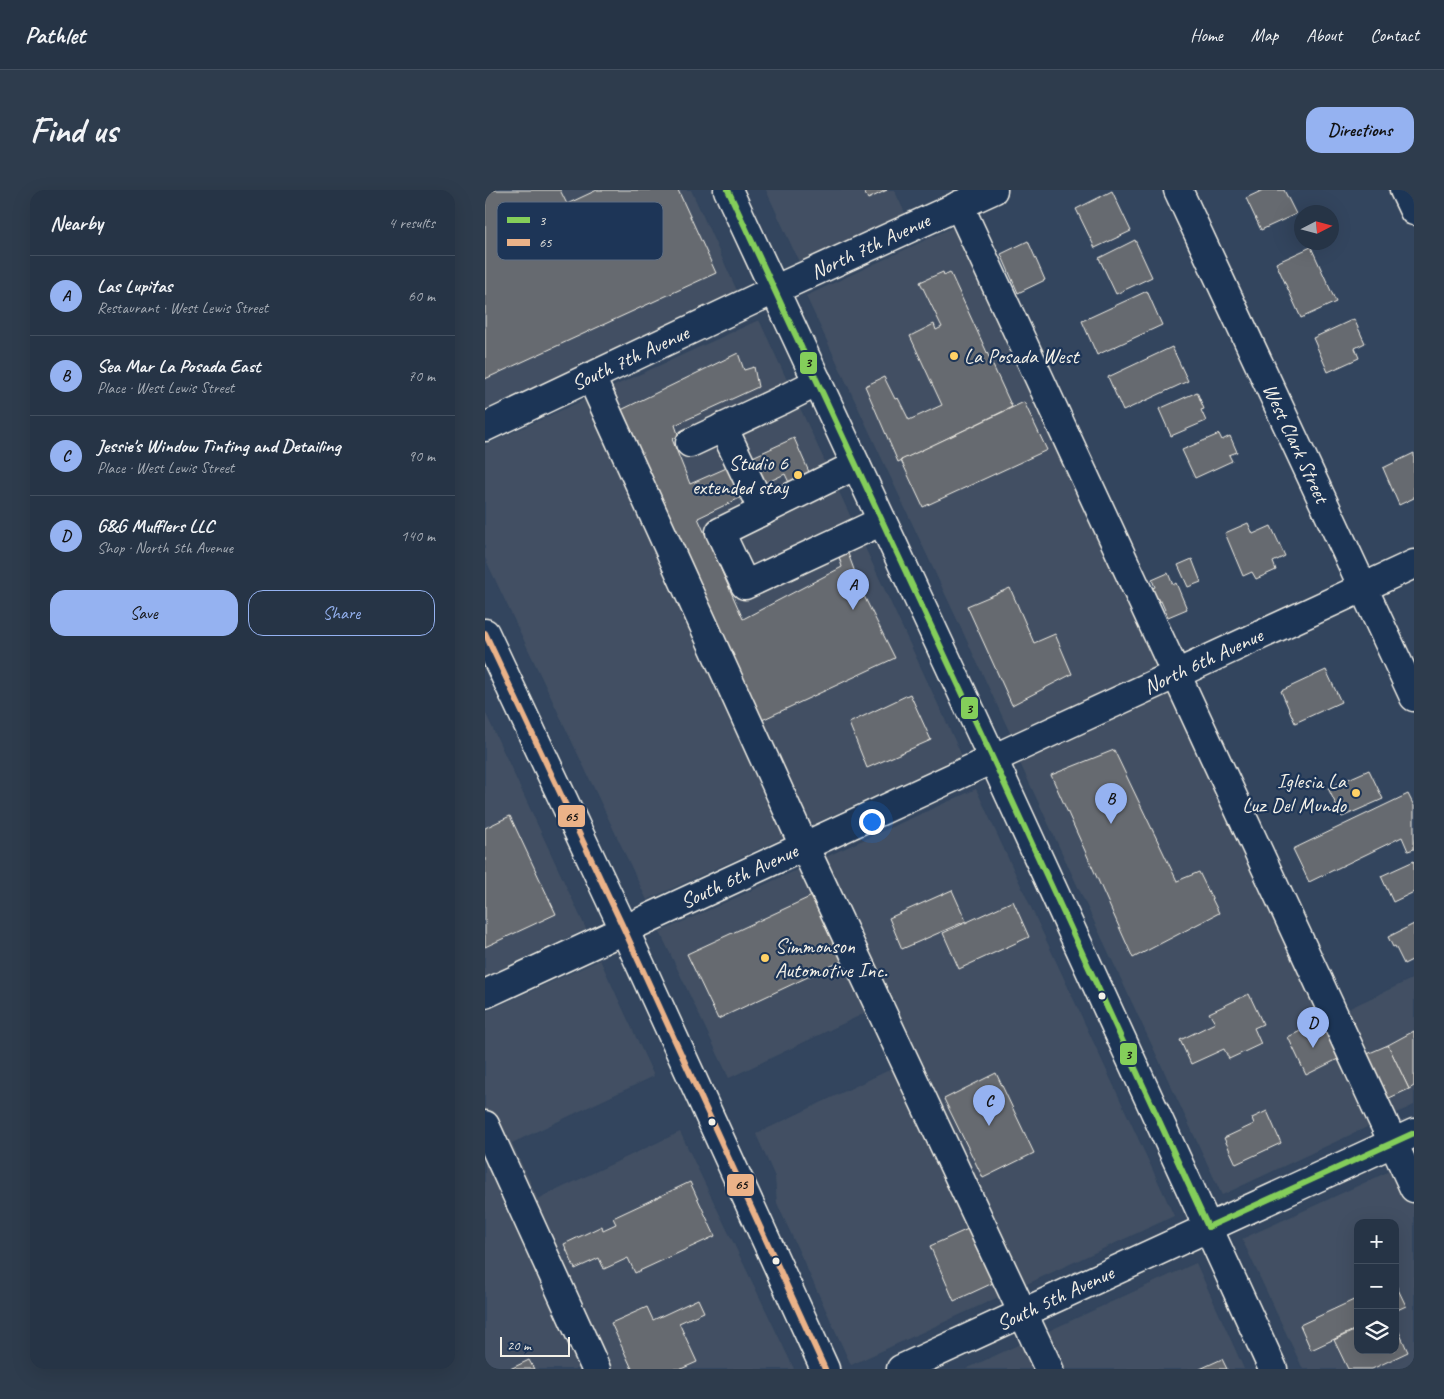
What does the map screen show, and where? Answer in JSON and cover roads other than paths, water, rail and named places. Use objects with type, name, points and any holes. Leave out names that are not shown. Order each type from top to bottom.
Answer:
[{"type":"street","points":[[728,190],[993,759],[1273,1369]]},
{"type":"street","name":"North 7th Avenue","points":[[774,290],[993,190]]},
{"type":"street","name":"West Clark Street","points":[[1177,190],[1414,697]]},
{"type":"street","points":[[1404,190],[1414,211]]},
{"type":"street","points":[[959,205],[1177,674],[1403,1138],[1414,1188]]},
{"type":"street","name":"South 7th Avenue","points":[[485,427],[774,290]]},
{"type":"street","points":[[591,377],[805,846],[1049,1369]]},
{"type":"street","points":[[690,443],[817,382]]},
{"type":"street","points":[[723,427],[763,511]]},
{"type":"street","points":[[856,465],[720,532],[745,585],[882,521]]},
{"type":"street","name":"North 6th Avenue","points":[[993,759],[1414,564]]},
{"type":"street","points":[[485,633],[624,930],[825,1369]]},
{"type":"street","name":"South 6th Avenue","points":[[485,994],[993,759]]},
{"type":"street","points":[[485,1125],[596,1369]]},
{"type":"street","name":"South 5th Avenue","points":[[901,1369],[1403,1138]]},
{"type":"place","name":"La Posada West","points":[[954,356]]},
{"type":"place","name":"Studio 6 extended stay","points":[[798,475]]},
{"type":"place","name":"Las Lupitas","points":[[853,610]]},
{"type":"place","name":"Iglesia La Luz Del Mundo","points":[[1356,793]]},
{"type":"place","name":"Sea Mar La Posada East","points":[[1111,824]]},
{"type":"place","name":"Simmonson Automotive Inc.","points":[[765,958]]},
{"type":"place","name":"G&G Mufflers LLC","points":[[1313,1048]]},
{"type":"place","name":"Jessie's Window Tinting and Detailing","points":[[989,1126]]}]
